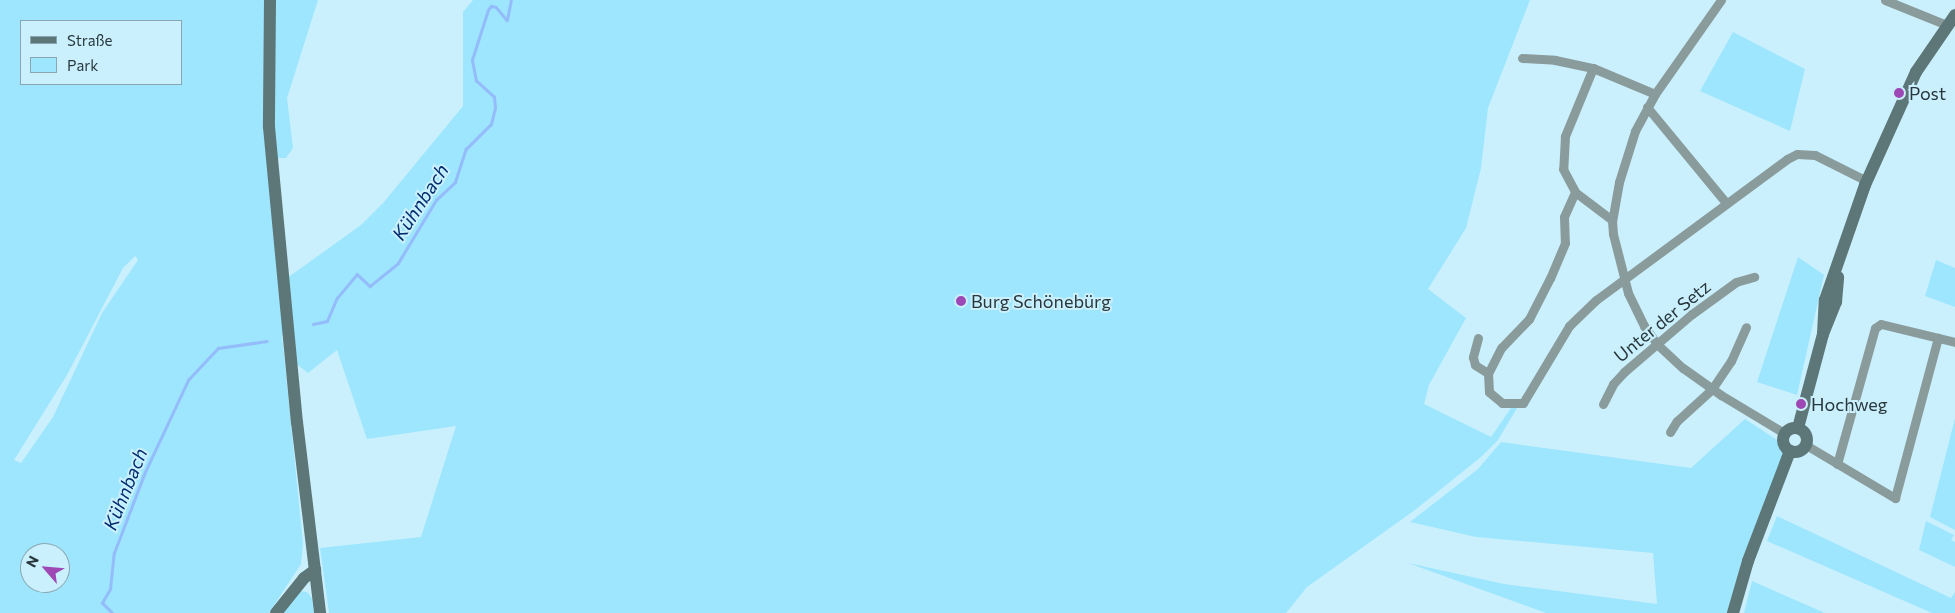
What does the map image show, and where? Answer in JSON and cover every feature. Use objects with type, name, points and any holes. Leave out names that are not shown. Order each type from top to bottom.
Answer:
[{"type":"street","points":[[270,0],[269,127],[283,288],[320,613]]},
{"type":"street","points":[[1721,0],[1647,107],[1625,156],[1612,220],[1622,277],[1644,326],[1658,345],[1712,388],[1784,433]]},
{"type":"street","points":[[1798,428],[1823,334],[1825,300],[1838,270],[1851,221],[1866,180],[1916,72],[1951,20],[1885,0]]},
{"type":"street","points":[[1522,58],[1555,60],[1593,68],[1655,94]]},
{"type":"street","points":[[1593,68],[1565,136],[1562,153],[1563,169],[1575,192],[1612,220]]},
{"type":"street","points":[[1647,107],[1726,203]]},
{"type":"street","points":[[1575,192],[1566,212],[1564,243],[1550,278],[1529,319],[1501,348],[1488,373],[1489,392],[1494,399],[1502,403],[1523,403],[1569,326],[1622,277],[1797,154],[1815,155],[1866,180]]},
{"type":"street","name":"Unter der Setz","points":[[1604,404],[1613,384],[1624,372],[1714,298],[1736,282],[1754,277]]},
{"type":"street","points":[[1837,464],[1875,328],[1881,324],[1955,342]]},
{"type":"street","points":[[1670,432],[1712,388],[1731,360],[1746,327]]},
{"type":"street","points":[[1478,338],[1472,357],[1476,365],[1488,373]]},
{"type":"street","points":[[1806,445],[1894,498],[1938,338]]},
{"type":"street","points":[[1784,433],[1798,428]]},
{"type":"street","points":[[1784,433],[1783,444],[1790,451],[1798,452],[1806,445],[1806,435],[1798,428]]},
{"type":"street","points":[[1733,613],[1748,561],[1790,451]]},
{"type":"street","points":[[276,613],[304,578],[315,570]]},
{"type":"green space","points":[[0,0],[318,0],[287,98],[293,148],[286,158],[268,158],[280,276],[290,276],[361,225],[384,202],[463,106],[463,12],[473,0],[1530,0],[1488,108],[1481,168],[1466,228],[1428,289],[1466,318],[1429,385],[1424,404],[1491,437],[1511,408],[1517,408],[1498,440],[1481,457],[1415,510],[1307,587],[1286,613],[329,613],[320,548],[421,537],[456,426],[367,439],[337,350],[308,373],[295,363],[291,335],[282,335],[303,543],[301,564],[269,613],[0,613]],"holes":[[[135,256],[138,260],[102,313],[53,417],[21,463],[14,460],[67,375],[123,268]]]},
{"type":"green space","points":[[1733,32],[1805,69],[1790,131],[1700,91]]},
{"type":"green space","points":[[1798,257],[1824,275],[1797,395],[1757,382]]},
{"type":"green space","points":[[1936,260],[1955,268],[1955,307],[1925,296]]},
{"type":"green space","points":[[1955,418],[1955,530],[1930,517]]},
{"type":"green space","points":[[1745,419],[1780,442],[1784,456],[1742,560],[1727,613],[1546,613],[1408,563],[1504,584],[1657,604],[1653,553],[1476,537],[1410,522],[1478,469],[1501,442],[1691,468]]},
{"type":"green space","points":[[1777,516],[1951,598],[1955,592],[1955,613],[1932,613],[1767,541]]},
{"type":"green space","points":[[1926,521],[1954,535],[1951,540],[1955,542],[1955,567],[1919,550]]},
{"type":"green space","points":[[1752,581],[1825,613],[1744,613]]},
{"type":"green space","points":[[300,591],[307,592],[312,598],[314,613],[283,613]]},
{"type":"waterway","name":"Kühnbach","points":[[313,324],[327,321],[337,298],[357,274],[370,286],[398,263],[436,200],[455,182],[466,149],[491,124],[495,108],[494,97],[476,81],[472,60],[488,10],[491,6],[496,7],[507,20],[511,0]]},
{"type":"waterway","name":"Kühnbach","points":[[112,613],[102,603],[110,589],[114,553],[145,472],[188,380],[218,348],[267,341]]},
{"type":"place","name":"Post","points":[[1899,93]]},
{"type":"place","name":"Burg Schönebürg","points":[[961,301]]},
{"type":"place","name":"Hochweg","points":[[1801,404]]}]
